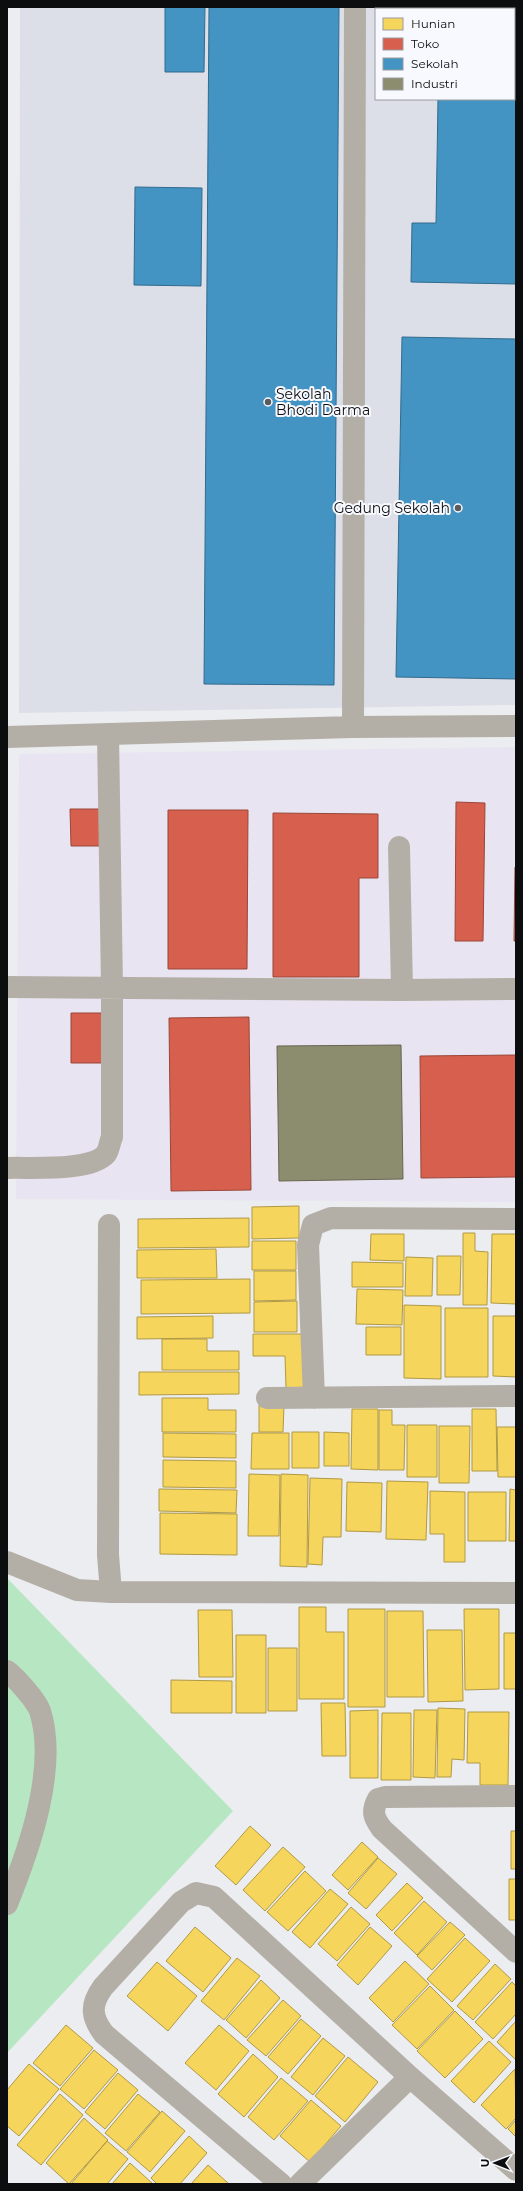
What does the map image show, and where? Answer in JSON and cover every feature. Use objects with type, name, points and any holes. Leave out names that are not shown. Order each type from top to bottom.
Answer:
[{"type":"street","points":[[353,727],[355,7]]},
{"type":"street","points":[[7,737],[353,727],[516,726]]},
{"type":"street","points":[[7,1168],[76,1166],[93,1162],[106,1154],[112,1137],[112,988],[108,734]]},
{"type":"street","points":[[399,847],[402,990]]},
{"type":"street","points":[[7,987],[402,990],[516,989]]},
{"type":"street","points":[[314,1398],[308,1245],[313,1224],[331,1218],[516,1219]]},
{"type":"street","points":[[109,1225],[108,1555],[111,1592]]},
{"type":"street","points":[[267,1398],[516,1396]]},
{"type":"street","points":[[7,1562],[77,1590],[111,1592],[516,1594]]},
{"type":"street","points":[[7,1671],[14,1676],[40,1709],[46,1745],[40,1807],[24,1862],[7,1904]]},
{"type":"street","points":[[516,1796],[385,1797],[378,1800],[373,1808],[373,1818],[382,1829],[516,1952]]},
{"type":"street","points":[[281,2184],[104,2034],[96,2024],[94,2013],[95,1998],[103,1987],[181,1902],[196,1894],[214,1897],[410,2077],[516,2170]]},
{"type":"street","points":[[300,2184],[410,2077]]},
{"type":"shaded area","name":"Sekolah Bhodi Darma","points":[[20,7],[516,7],[516,705],[19,713]]},
{"type":"shaded area","points":[[516,747],[516,1202],[16,1199],[19,754]]},
{"type":"green space","points":[[7,1578],[233,1811],[7,2053]]},
{"type":"building: Hunian","points":[[299,1206],[299,1238],[252,1239],[252,1207]]},
{"type":"building: Hunian","points":[[249,1218],[249,1247],[138,1248],[138,1219]]},
{"type":"building: Hunian","points":[[463,1233],[475,1233],[475,1251],[488,1252],[487,1305],[463,1305]]},
{"type":"building: Hunian","points":[[371,1234],[404,1234],[404,1261],[370,1260]]},
{"type":"building: Hunian","points":[[492,1234],[516,1234],[516,1304],[491,1303]]},
{"type":"building: Hunian","points":[[252,1241],[296,1241],[296,1270],[252,1270]]},
{"type":"building: Hunian","points":[[216,1249],[217,1278],[137,1278],[137,1250]]},
{"type":"building: Hunian","points":[[437,1256],[461,1256],[460,1295],[437,1295]]},
{"type":"building: Hunian","points":[[406,1257],[433,1258],[432,1296],[405,1296]]},
{"type":"building: Hunian","points":[[352,1262],[403,1263],[403,1287],[352,1287]]},
{"type":"building: Hunian","points":[[254,1271],[296,1271],[296,1300],[254,1301]]},
{"type":"building: Hunian","points":[[250,1279],[250,1313],[141,1314],[141,1280]]},
{"type":"building: Hunian","points":[[357,1289],[403,1290],[402,1325],[356,1324]]},
{"type":"building: Hunian","points":[[297,1301],[297,1332],[254,1332],[254,1302]]},
{"type":"building: Hunian","points":[[404,1305],[441,1306],[441,1379],[404,1378]]},
{"type":"building: Hunian","points":[[445,1308],[488,1308],[488,1377],[445,1377]]},
{"type":"building: Hunian","points":[[213,1316],[213,1338],[137,1339],[137,1317]]},
{"type":"building: Hunian","points":[[493,1316],[516,1316],[516,1377],[493,1376]]},
{"type":"building: Hunian","points":[[366,1327],[401,1327],[401,1355],[366,1355]]},
{"type":"building: Hunian","points":[[253,1334],[308,1334],[309,1387],[286,1388],[285,1356],[253,1356]]},
{"type":"building: Hunian","points":[[162,1339],[207,1339],[207,1351],[239,1351],[239,1370],[162,1370]]},
{"type":"building: Hunian","points":[[139,1372],[239,1372],[239,1394],[139,1395]]},
{"type":"building: Hunian","points":[[162,1398],[208,1398],[208,1410],[236,1410],[236,1432],[162,1432]]},
{"type":"building: Hunian","points":[[259,1405],[284,1405],[283,1432],[259,1432]]},
{"type":"building: Hunian","points":[[352,1409],[378,1409],[378,1470],[351,1469]]},
{"type":"building: Hunian","points":[[472,1409],[496,1409],[497,1471],[472,1471]]},
{"type":"building: Hunian","points":[[379,1410],[392,1410],[392,1425],[405,1425],[404,1470],[379,1470]]},
{"type":"building: Hunian","points":[[407,1425],[437,1425],[437,1477],[407,1477]]},
{"type":"building: Hunian","points":[[439,1426],[470,1426],[469,1483],[439,1483]]},
{"type":"building: Hunian","points":[[497,1427],[516,1427],[516,1477],[498,1477]]},
{"type":"building: Hunian","points":[[292,1432],[319,1432],[319,1468],[292,1468]]},
{"type":"building: Hunian","points":[[324,1432],[349,1433],[349,1466],[324,1466]]},
{"type":"building: Hunian","points":[[163,1433],[236,1434],[236,1458],[163,1457]]},
{"type":"building: Hunian","points":[[252,1433],[289,1433],[289,1469],[251,1469]]},
{"type":"building: Hunian","points":[[163,1460],[236,1461],[236,1488],[163,1487]]},
{"type":"building: Hunian","points":[[249,1474],[280,1475],[279,1536],[248,1536]]},
{"type":"building: Hunian","points":[[281,1474],[308,1475],[307,1567],[280,1566]]},
{"type":"building: Hunian","points":[[310,1478],[342,1479],[341,1537],[323,1537],[322,1565],[308,1564]]},
{"type":"building: Hunian","points":[[387,1481],[428,1482],[426,1540],[386,1539]]},
{"type":"building: Hunian","points":[[347,1482],[382,1483],[381,1532],[346,1531]]},
{"type":"building: Hunian","points":[[159,1489],[237,1490],[236,1513],[159,1511]]},
{"type":"building: Hunian","points":[[510,1489],[516,1490],[516,1541],[509,1541]]},
{"type":"building: Hunian","points":[[430,1491],[465,1492],[465,1562],[444,1562],[444,1534],[430,1534]]},
{"type":"building: Hunian","points":[[468,1492],[506,1492],[506,1541],[468,1541]]},
{"type":"building: Hunian","points":[[160,1513],[237,1514],[237,1555],[160,1554]]},
{"type":"building: Hunian","points":[[299,1607],[326,1607],[326,1632],[344,1632],[344,1699],[299,1699]]},
{"type":"building: Hunian","points":[[348,1609],[385,1609],[385,1707],[348,1707]]},
{"type":"building: Hunian","points":[[464,1609],[499,1609],[499,1689],[465,1690]]},
{"type":"building: Hunian","points":[[198,1610],[232,1610],[233,1677],[199,1677]]},
{"type":"building: Hunian","points":[[387,1611],[423,1611],[424,1697],[387,1697]]},
{"type":"building: Hunian","points":[[427,1630],[462,1630],[463,1701],[428,1702]]},
{"type":"building: Hunian","points":[[504,1633],[516,1633],[516,1689],[504,1689]]},
{"type":"building: Hunian","points":[[236,1635],[266,1635],[266,1713],[236,1713]]},
{"type":"building: Hunian","points":[[268,1648],[297,1648],[297,1711],[268,1711]]},
{"type":"building: Hunian","points":[[171,1680],[232,1681],[232,1713],[171,1713]]},
{"type":"building: Hunian","points":[[321,1703],[345,1703],[346,1756],[322,1756]]},
{"type":"building: Hunian","points":[[438,1708],[465,1709],[464,1760],[452,1759],[451,1777],[437,1777]]},
{"type":"building: Hunian","points":[[378,1710],[378,1778],[350,1778],[350,1711]]},
{"type":"building: Hunian","points":[[414,1710],[437,1710],[435,1778],[413,1777]]},
{"type":"building: Hunian","points":[[468,1712],[509,1712],[508,1785],[480,1785],[480,1763],[467,1763]]},
{"type":"building: Hunian","points":[[382,1713],[411,1713],[411,1780],[381,1780]]},
{"type":"building: Hunian","points":[[250,1826],[271,1845],[236,1885],[215,1866]]},
{"type":"building: Hunian","points":[[511,1831],[516,1831],[516,1869],[511,1869]]},
{"type":"building: Hunian","points":[[362,1842],[378,1857],[348,1890],[332,1875]]},
{"type":"building: Hunian","points":[[283,1847],[305,1867],[265,1911],[243,1890]]},
{"type":"building: Hunian","points":[[378,1858],[397,1874],[366,1909],[348,1893]]},
{"type":"building: Hunian","points":[[305,1871],[326,1891],[288,1931],[267,1912]]},
{"type":"building: Hunian","points":[[509,1879],[516,1879],[516,1920],[509,1920]]},
{"type":"building: Hunian","points":[[407,1883],[423,1898],[392,1931],[376,1915]]},
{"type":"building: Hunian","points":[[330,1889],[348,1904],[310,1948],[292,1932]]},
{"type":"building: Hunian","points":[[424,1901],[447,1922],[417,1955],[394,1933]]},
{"type":"building: Hunian","points":[[351,1907],[370,1924],[337,1961],[318,1944]]},
{"type":"building: Hunian","points":[[450,1922],[465,1935],[432,1970],[417,1956]]},
{"type":"building: Hunian","points":[[195,1927],[231,1958],[203,1992],[166,1961]]},
{"type":"building: Hunian","points":[[370,1927],[392,1946],[358,1985],[337,1965]]},
{"type":"building: Hunian","points":[[465,1938],[490,1961],[452,2002],[427,1979]]},
{"type":"building: Hunian","points":[[237,1958],[260,1976],[224,2020],[201,2001]]},
{"type":"building: Hunian","points":[[405,1961],[429,1984],[393,2022],[369,1998]]},
{"type":"building: Hunian","points":[[157,1962],[197,1996],[168,2031],[127,1996]]},
{"type":"building: Hunian","points":[[495,1964],[511,1979],[473,2020],[457,2006]]},
{"type":"building: Hunian","points":[[261,1980],[280,1998],[246,2038],[226,2020]]},
{"type":"building: Hunian","points":[[512,1982],[516,1986],[516,2014],[493,2039],[475,2022]]},
{"type":"building: Hunian","points":[[430,1986],[454,2010],[417,2049],[392,2025]]},
{"type":"building: Hunian","points":[[283,2000],[301,2016],[266,2056],[247,2040]]},
{"type":"building: Hunian","points":[[455,2011],[483,2039],[445,2078],[417,2051]]},
{"type":"building: Hunian","points":[[301,2019],[321,2036],[288,2074],[268,2057]]},
{"type":"building: Hunian","points":[[516,2021],[516,2060],[497,2042]]},
{"type":"building: Hunian","points":[[66,2025],[93,2048],[60,2086],[33,2063]]},
{"type":"building: Hunian","points":[[219,2025],[249,2051],[216,2090],[185,2063]]},
{"type":"building: Hunian","points":[[323,2038],[345,2056],[313,2095],[291,2077]]},
{"type":"building: Hunian","points":[[489,2041],[511,2062],[474,2103],[451,2081]]},
{"type":"building: Hunian","points":[[94,2050],[118,2070],[84,2109],[60,2089]]},
{"type":"building: Hunian","points":[[253,2054],[278,2077],[244,2117],[218,2094]]},
{"type":"building: Hunian","points":[[348,2057],[378,2082],[345,2122],[315,2096]]},
{"type":"building: Hunian","points":[[29,2064],[59,2089],[19,2136],[7,2126],[7,2090]]},
{"type":"building: Hunian","points":[[515,2069],[516,2118],[506,2129],[481,2105]]},
{"type":"building: Hunian","points":[[118,2073],[138,2090],[105,2129],[85,2112]]},
{"type":"building: Hunian","points":[[281,2078],[308,2101],[274,2140],[248,2117]]},
{"type":"building: Hunian","points":[[60,2094],[83,2115],[41,2165],[17,2145]]},
{"type":"building: Hunian","points":[[138,2094],[160,2112],[126,2151],[105,2133]]},
{"type":"building: Hunian","points":[[311,2100],[341,2126],[310,2162],[280,2136]]},
{"type":"building: Hunian","points":[[162,2111],[185,2131],[150,2172],[127,2152]]},
{"type":"building: Hunian","points":[[84,2118],[108,2140],[69,2184],[46,2163]]},
{"type":"building: Hunian","points":[[516,2120],[516,2137],[508,2129]]},
{"type":"building: Hunian","points":[[189,2136],[207,2153],[180,2184],[157,2184],[151,2178]]},
{"type":"building: Hunian","points":[[107,2141],[128,2159],[107,2184],[71,2184]]},
{"type":"building: Hunian","points":[[130,2163],[153,2184],[112,2184]]},
{"type":"building: Hunian","points":[[208,2165],[229,2184],[191,2184]]},
{"type":"building: Toko","points":[[456,802],[485,803],[483,941],[455,941]]},
{"type":"building: Toko","points":[[70,809],[106,809],[106,846],[71,846]]},
{"type":"building: Toko","points":[[168,810],[248,810],[247,969],[168,969]]},
{"type":"building: Toko","points":[[273,813],[378,814],[378,878],[359,878],[359,977],[273,977]]},
{"type":"building: Toko","points":[[515,867],[516,941],[514,941]]},
{"type":"building: Toko","points":[[71,1013],[104,1013],[104,1063],[71,1063]]},
{"type":"building: Toko","points":[[249,1017],[251,1190],[171,1191],[169,1018]]},
{"type":"building: Toko","points":[[516,1055],[516,1177],[421,1178],[420,1056]]},
{"type":"building: Sekolah","points":[[165,7],[205,7],[204,72],[165,72]]},
{"type":"building: Sekolah","points":[[209,7],[339,7],[334,685],[204,684]]},
{"type":"building: Sekolah","points":[[516,7],[516,284],[411,282],[412,223],[436,223],[438,100],[515,100],[515,8],[439,8]]},
{"type":"building: Sekolah","points":[[135,187],[202,188],[201,286],[134,285]]},
{"type":"building: Sekolah","name":"Gedung Sekolah","points":[[402,337],[516,339],[516,679],[396,677]]},
{"type":"building: Industri","points":[[401,1045],[403,1179],[279,1181],[277,1046]]},
{"type":"place","name":"Sekolah Bhodi Darma","points":[[268,402]]},
{"type":"place","name":"Gedung Sekolah","points":[[458,508]]}]
